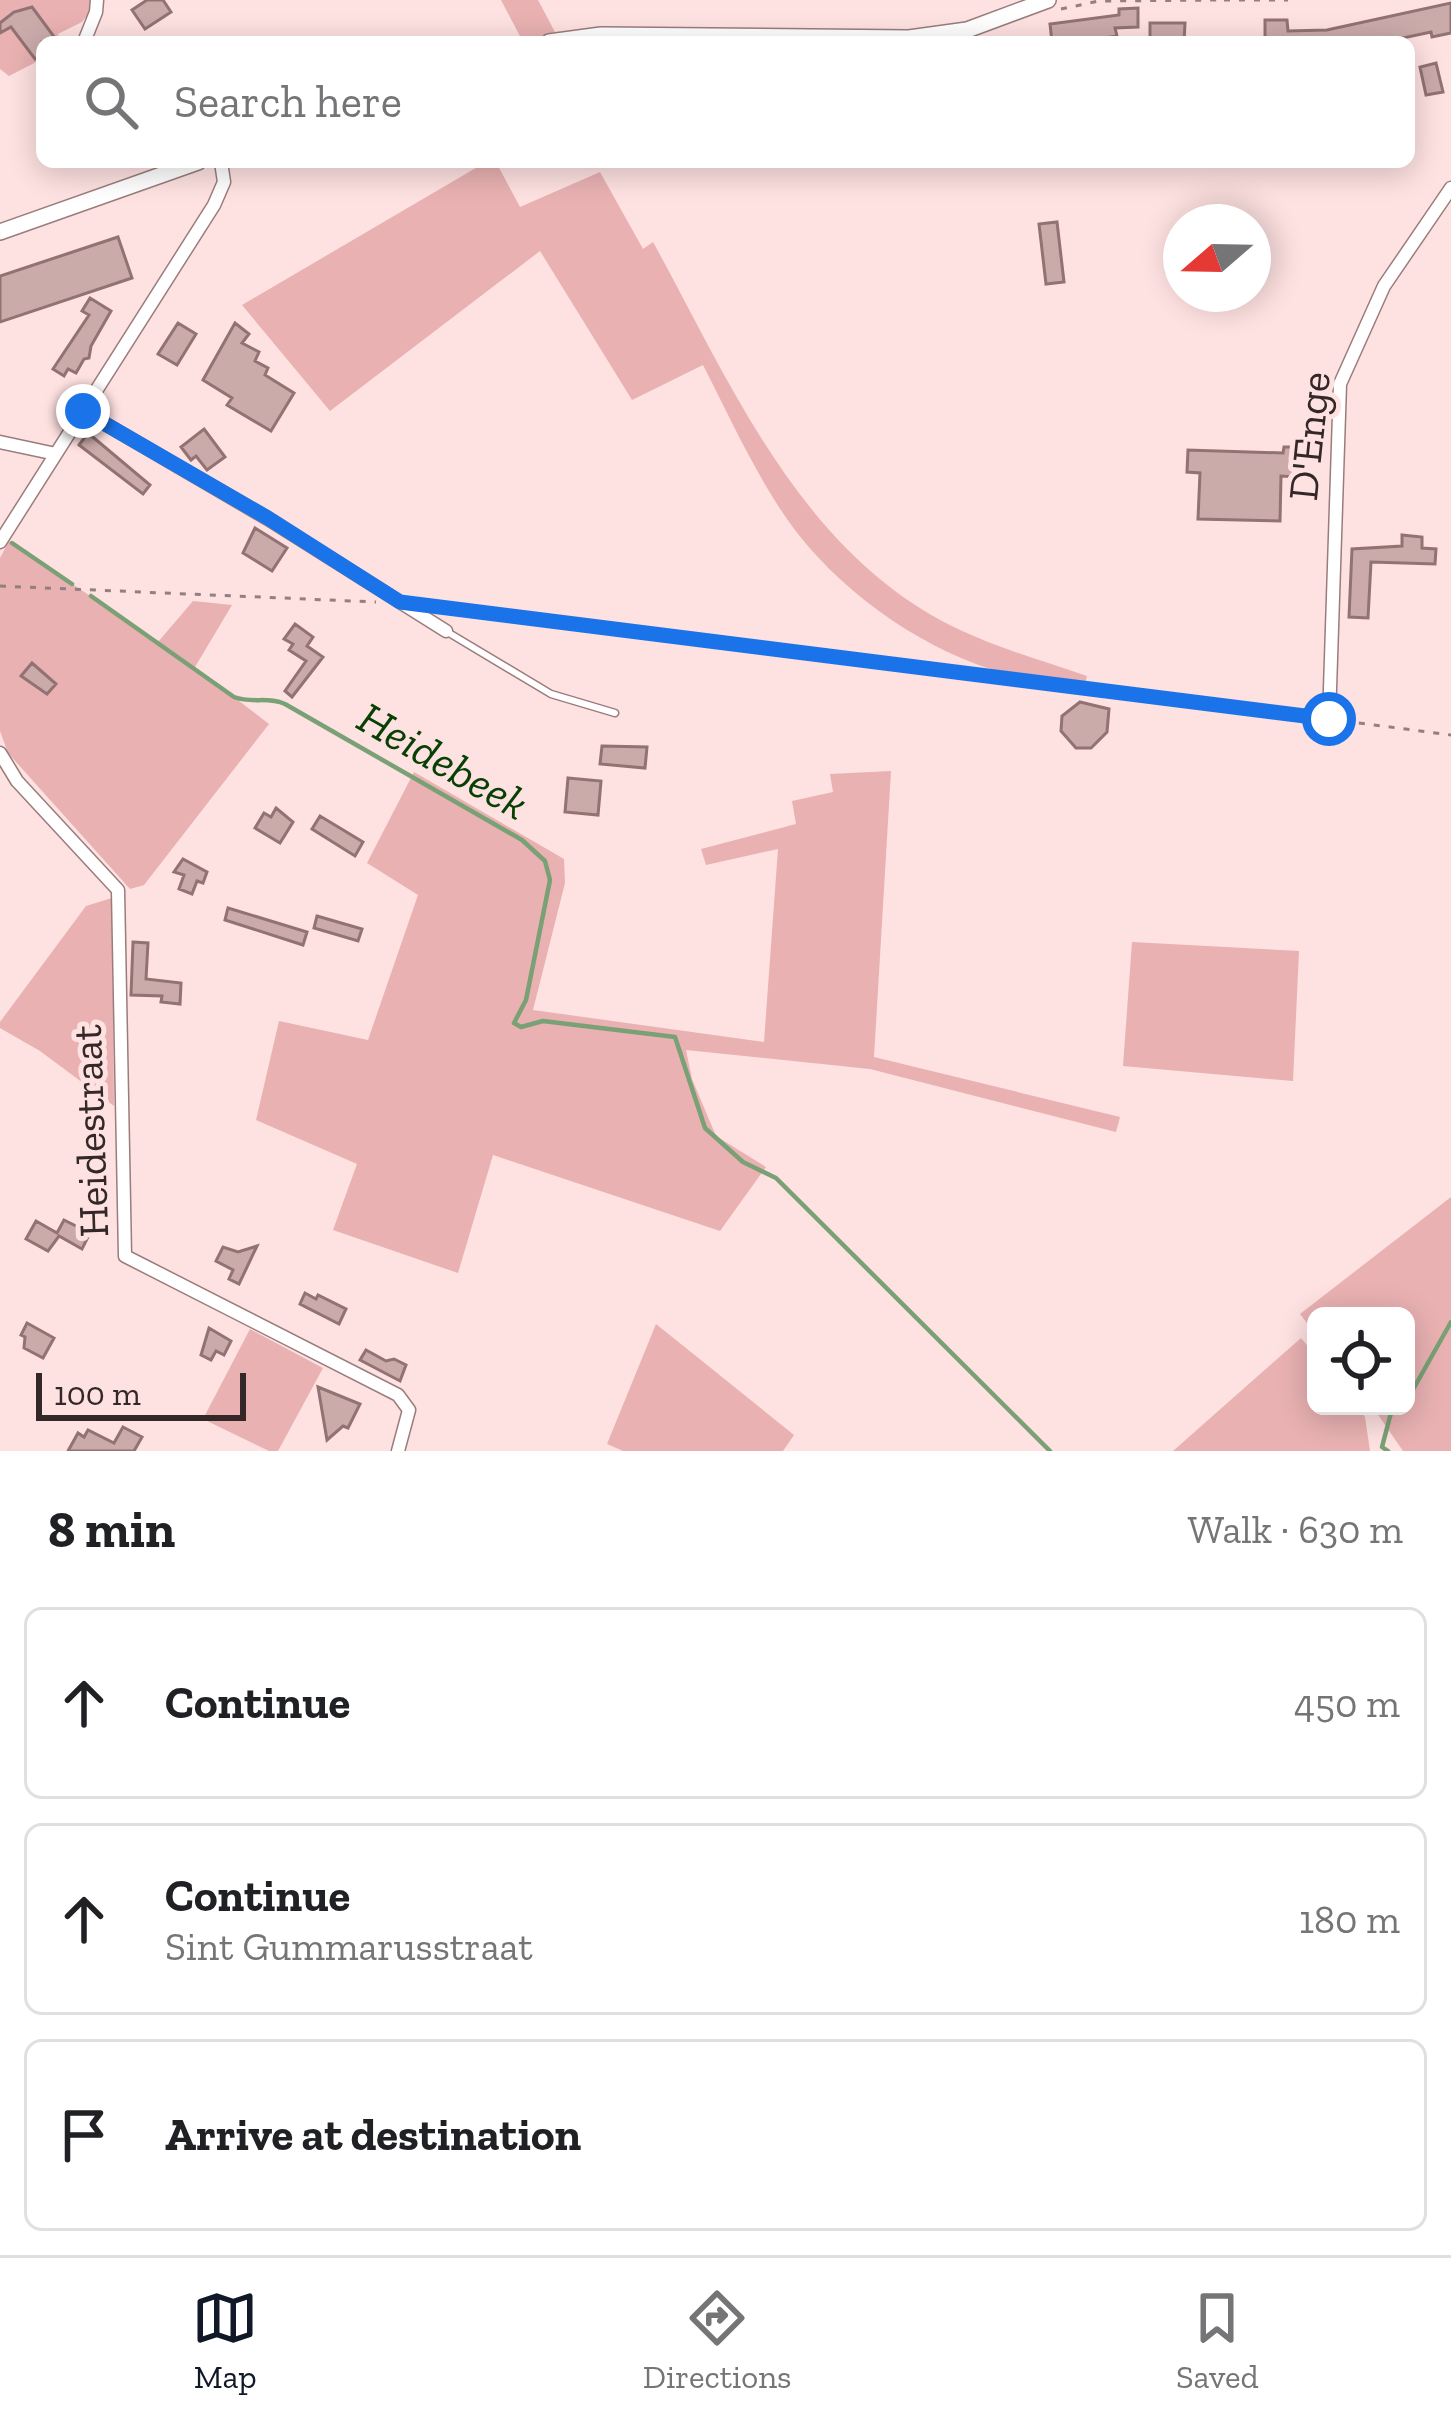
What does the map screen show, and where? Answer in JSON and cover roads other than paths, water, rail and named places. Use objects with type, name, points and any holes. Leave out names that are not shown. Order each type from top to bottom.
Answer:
[{"type":"street","points":[[86,36],[97,0]]},
{"type":"street","points":[[924,36],[967,30],[1048,7]]},
{"type":"street","points":[[588,36],[755,36]]},
{"type":"street","points":[[0,232],[178,168]]},
{"type":"street","points":[[0,542],[214,205],[224,182],[222,168]]},
{"type":"street","name":"D'Enge","points":[[1329,719],[1340,384],[1384,286],[1451,188]]},
{"type":"street","points":[[83,411],[268,518],[446,631]]},
{"type":"street","points":[[0,442],[56,454]]},
{"type":"street","name":"Heidestraat","points":[[0,753],[17,781],[118,890],[125,1256],[398,1395],[409,1410],[398,1451]]},
{"type":"lane","points":[[446,631],[551,694],[615,713]]},
{"type":"waterway","name":"Heidebeek","points":[[12,543],[72,584]]},
{"type":"waterway","name":"Heidebeek","points":[[91,596],[234,697],[285,704],[522,840],[545,861],[550,880],[526,1000],[514,1023],[521,1027],[543,1021],[675,1037],[705,1128],[743,1162],[776,1178],[1050,1451]]},
{"type":"waterway","points":[[1415,1386],[1451,1322]]},
{"type":"waterway","points":[[1388,1451],[1382,1447],[1390,1415]]}]
